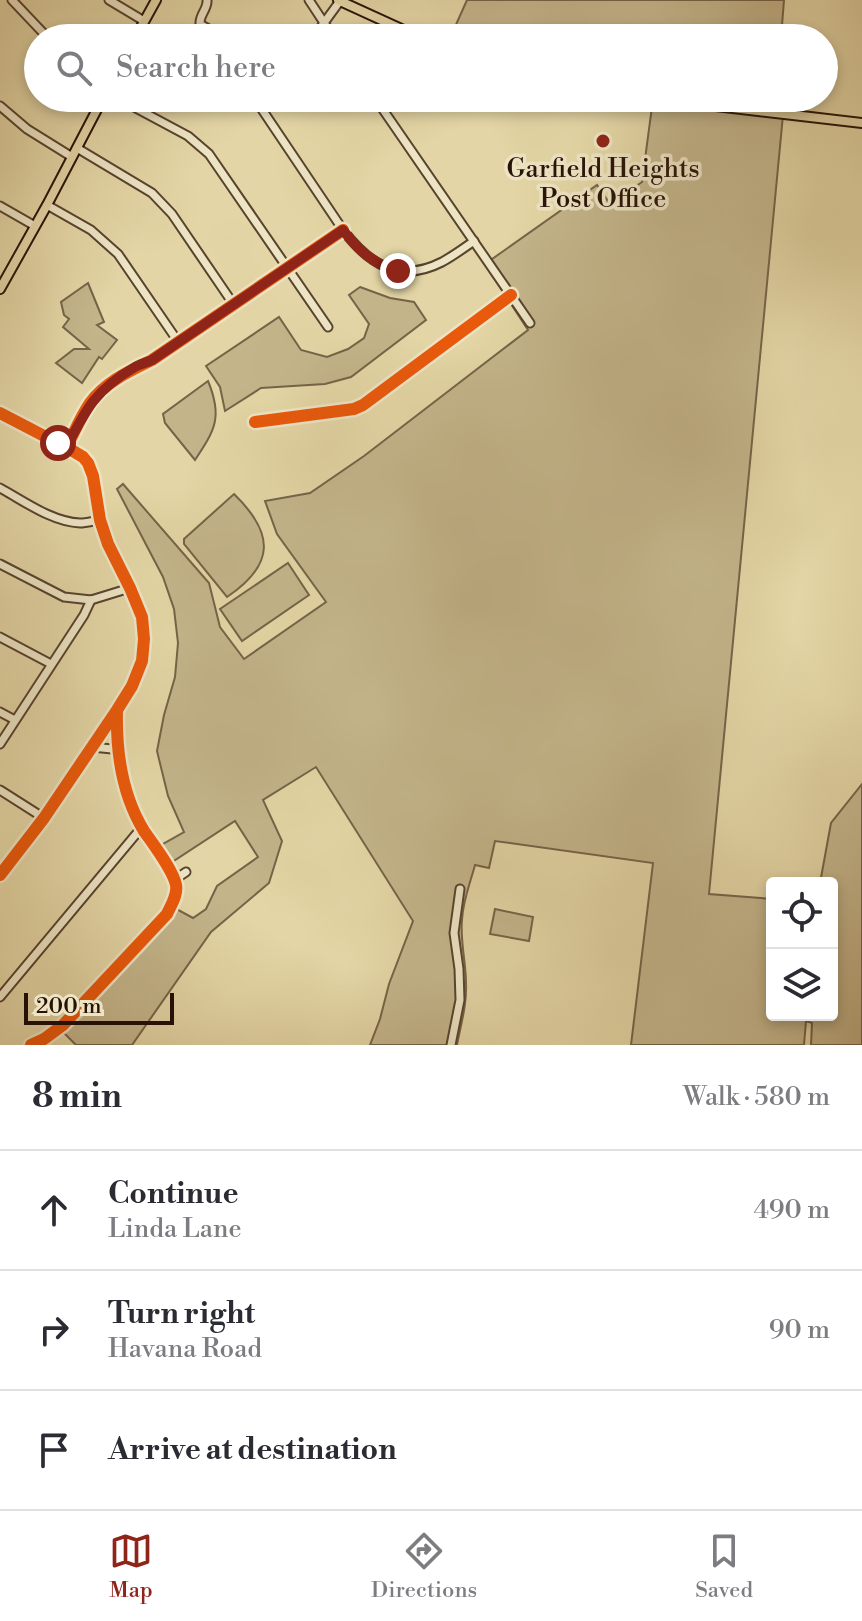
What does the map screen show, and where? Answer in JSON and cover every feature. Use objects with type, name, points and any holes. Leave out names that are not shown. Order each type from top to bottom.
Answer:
[{"type":"main road","points":[[143,24],[156,0]]},
{"type":"main road","points":[[339,0],[391,24]]},
{"type":"main road","points":[[0,289],[96,112]]},
{"type":"main road","points":[[766,112],[862,123]]},
{"type":"street","points":[[12,0],[35,24]]},
{"type":"street","points":[[109,0],[144,21]]},
{"type":"street","points":[[200,24],[207,0]]},
{"type":"street","points":[[309,0],[324,22],[339,0]]},
{"type":"street","points":[[0,106],[27,129],[152,193],[172,214],[234,305]]},
{"type":"street","points":[[143,112],[188,136],[209,154],[328,327]]},
{"type":"street","points":[[264,112],[343,230],[369,259],[398,271],[412,271],[442,261],[474,241]]},
{"type":"street","points":[[385,112],[530,323]]},
{"type":"street","points":[[47,205],[91,230],[118,254],[179,343]]},
{"type":"street","points":[[0,206],[35,226]]},
{"type":"street","points":[[66,448],[89,405],[99,393],[133,368],[179,343],[343,230]]},
{"type":"street","points":[[255,422],[363,405],[511,295]]},
{"type":"street","points":[[0,413],[83,457],[88,463],[100,520],[142,617],[144,639],[142,661],[132,686],[44,818],[0,875]]},
{"type":"street","points":[[0,488],[67,521],[81,523],[100,520]]},
{"type":"street","points":[[0,564],[64,597],[91,600],[130,588]]},
{"type":"street","points":[[0,744],[91,600]]},
{"type":"street","points":[[0,637],[51,664]]},
{"type":"street","points":[[31,1045],[63,1025],[167,914],[174,900],[174,880],[142,827],[124,781],[117,752],[117,710]]},
{"type":"street","points":[[0,712],[15,720]]},
{"type":"street","points":[[92,747],[117,752]]},
{"type":"street","points":[[0,790],[44,818]]},
{"type":"street","points":[[0,997],[142,827]]},
{"type":"street","points":[[174,880],[186,872]]},
{"type":"street","points":[[451,1045],[460,1000],[454,926],[460,889]]},
{"type":"shaded area","points":[[467,0],[784,0],[782,24],[456,24]]},
{"type":"shaded area","points":[[651,112],[775,112],[783,115],[709,894],[766,899],[766,1021],[806,1021],[804,1045],[631,1045],[653,863],[495,841],[489,868],[475,865],[464,906],[462,936],[466,991],[457,1045],[370,1045],[413,921],[316,767],[263,800],[282,841],[269,883],[211,932],[132,1045],[76,1045],[59,1028],[171,906],[193,918],[206,909],[217,886],[258,857],[235,821],[166,866],[156,848],[184,832],[168,796],[157,751],[175,677],[178,643],[174,609],[163,577],[117,489],[123,484],[209,583],[220,627],[244,659],[326,602],[277,534],[265,501],[310,493],[364,456],[528,330],[485,264],[597,185],[610,204],[642,182]]},
{"type":"shaded area","points":[[88,283],[104,322],[97,325],[117,340],[102,359],[99,357],[82,383],[56,363],[74,349],[89,349],[63,327],[69,319],[64,315],[61,302]]},
{"type":"shaded area","points":[[360,287],[390,298],[414,302],[426,320],[351,377],[325,384],[261,388],[225,411],[220,387],[206,366],[279,317],[301,350],[327,357],[348,349],[364,338],[369,324],[349,295]]},
{"type":"shaded area","points":[[208,381],[215,404],[215,423],[195,460],[165,423],[163,414]]},
{"type":"shaded area","points":[[234,494],[257,522],[264,548],[254,572],[227,597],[184,544],[184,539]]},
{"type":"shaded area","points":[[288,563],[309,595],[242,641],[220,609]]},
{"type":"shaded area","points":[[862,784],[862,1045],[811,1045],[812,1023],[806,1021],[838,1021],[838,877],[821,877],[831,823]]},
{"type":"shaded area","points":[[495,909],[533,917],[529,941],[490,934]]},
{"type":"cycle path","points":[[66,448],[90,403],[110,383],[152,360],[343,230]]},
{"type":"cycle path","points":[[255,422],[354,409],[363,405],[511,295]]},
{"type":"cycle path","points":[[0,413],[73,451],[88,463],[100,520],[142,617],[144,639],[142,661],[132,686],[44,818],[0,875]]},
{"type":"cycle path","points":[[31,1045],[63,1025],[167,914],[175,896],[176,885],[171,872],[130,803],[119,757],[117,711]]},
{"type":"place","name":"Garfield Heights Post Office","points":[[603,141]]},
{"type":"route","points":[[58,443],[66,448],[89,405],[106,387],[133,368],[152,360],[343,230],[369,259],[398,271]]}]
